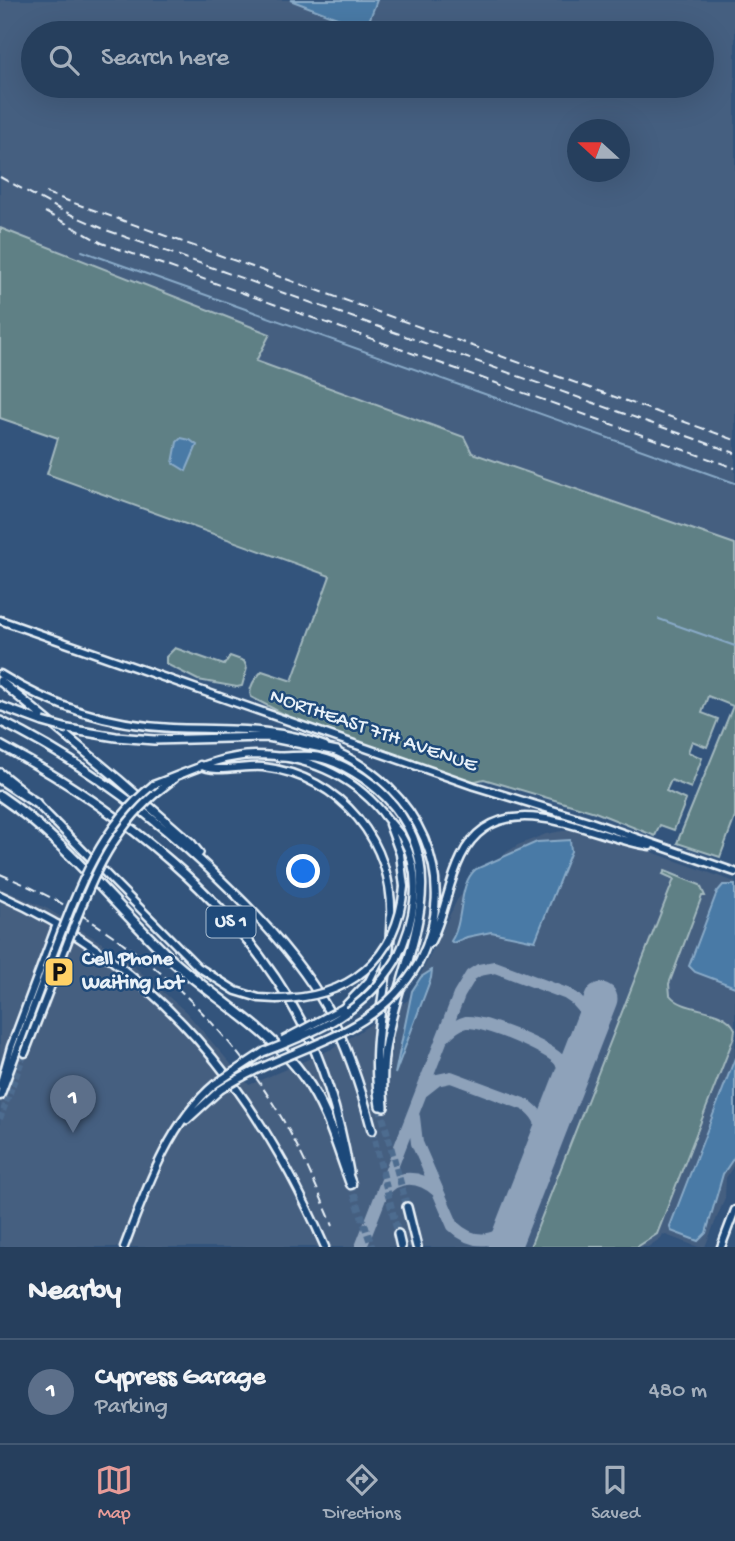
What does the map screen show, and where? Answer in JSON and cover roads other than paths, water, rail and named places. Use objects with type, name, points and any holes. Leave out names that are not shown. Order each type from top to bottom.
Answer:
[{"type":"highway","points":[[0,779],[36,803]]},
{"type":"highway","points":[[0,796],[60,846],[180,967],[289,1058],[324,1110],[351,1184]]},
{"type":"main road","points":[[0,681],[97,761],[191,844],[214,873]]},
{"type":"main road","points":[[0,706],[68,729],[116,737],[154,740],[268,737],[337,751]]},
{"type":"main road","name":"US 1","points":[[0,721],[49,747],[102,781],[165,828],[214,873],[278,940],[316,990],[349,1054],[372,1130]]},
{"type":"main road","name":"US 1","points":[[0,745],[80,792],[129,828],[205,894],[252,949],[293,1007],[321,1065],[332,1100],[351,1184]]},
{"type":"main road","points":[[280,757],[316,757],[346,768],[365,779],[395,807],[408,826],[416,845],[422,868],[422,903],[386,1042],[382,1107],[376,1074],[376,1042],[391,918]]},
{"type":"main road","points":[[0,773],[36,803]]},
{"type":"main road","points":[[407,1207],[417,1247]]},
{"type":"main road","points":[[398,1234],[401,1247]]},
{"type":"street","name":"NORTHEAST 7TH AVENUE","points":[[0,620],[474,786],[578,818],[735,872]]},
{"type":"street","points":[[0,674],[49,701],[100,718],[153,727],[280,734],[315,742],[364,766],[382,780],[405,805],[423,835],[432,860],[436,894],[433,921],[424,954]]},
{"type":"street","points":[[0,1096],[92,860],[114,823],[153,785],[200,765],[236,757],[280,757],[314,765],[347,780],[366,795],[397,829],[405,844],[415,887],[411,922],[396,960],[378,986],[348,1012],[323,1027],[264,1052]]},
{"type":"street","points":[[124,1247],[159,1160],[190,1109],[215,1084],[264,1052],[343,1007],[363,989],[375,971],[388,939],[391,918],[389,890],[380,855],[358,817],[317,783],[282,770],[246,766],[213,770],[200,765]]},
{"type":"street","points":[[25,1053],[100,862],[127,821],[178,776]]},
{"type":"street","points":[[36,803],[179,950],[205,972],[236,991],[276,999],[321,994],[360,974],[379,957],[391,937],[401,912],[404,887],[398,846],[383,814]]},
{"type":"street","points":[[177,1132],[220,1090],[248,1073],[358,1025],[395,996],[424,954],[439,924],[462,855],[473,839],[496,823],[510,818],[533,817],[580,826],[637,844],[665,848]]},
{"type":"street","points":[[0,895],[57,924],[101,952],[179,1017],[209,1050],[263,1125],[295,1181],[325,1247]]},
{"type":"street","points":[[0,1086],[11,1047],[57,924]]},
{"type":"street","points":[[723,1247],[735,1213]]},
{"type":"waterway","points":[[82,251],[735,483]]},
{"type":"waterway","points":[[659,619],[735,646]]},
{"type":"tunnel","points":[[0,1119],[25,1053]]},
{"type":"tunnel","points":[[380,1107],[407,1207]]},
{"type":"tunnel","points":[[372,1130],[398,1234]]},
{"type":"tunnel","points":[[351,1184],[372,1247]]},
{"type":"railway","points":[[0,177],[59,209],[106,230],[735,453]]},
{"type":"railway","points":[[46,193],[735,440]]},
{"type":"railway","points":[[45,212],[102,243],[735,468]]},
{"type":"railway","points":[[0,874],[42,893],[122,942],[194,1004],[255,1076],[280,1115],[302,1155],[333,1226]]},
{"type":"place","name":"Cell Phone Waiting Lot","points":[[59,972]]},
{"type":"place","name":"Cypress Garage","points":[[73,1133]]}]
